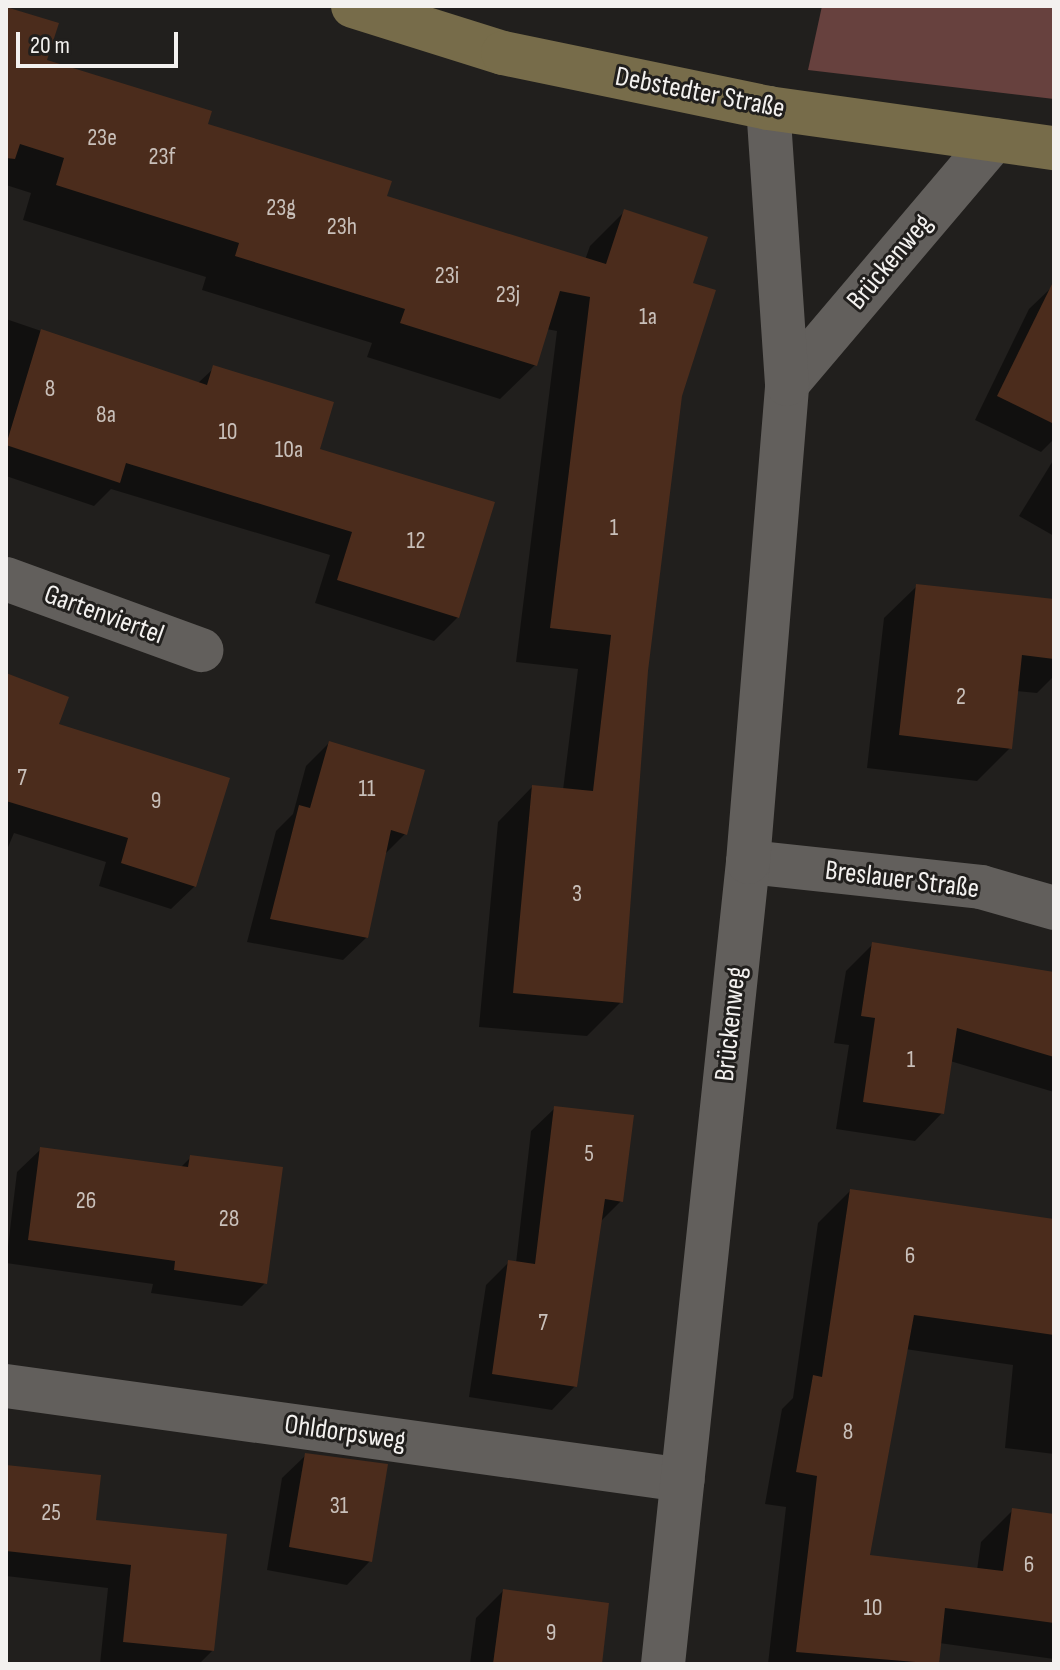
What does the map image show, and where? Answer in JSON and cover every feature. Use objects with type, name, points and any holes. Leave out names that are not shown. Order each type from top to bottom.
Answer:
[{"type":"main road","name":"Debstedter Straße","points":[[353,6],[503,53],[768,108],[1054,148]]},
{"type":"street","name":"Brückenweg","points":[[663,1664],[748,862],[787,384],[768,108]]},
{"type":"street","name":"Brückenweg","points":[[787,384],[994,140]]},
{"type":"street","name":"Gartenviertel","points":[[6,579],[201,650]]},
{"type":"street","name":"Breslauer Straße","points":[[748,862],[981,887],[1054,908]]},
{"type":"street","name":"Ohldorpsweg","points":[[6,1386],[683,1480]]},
{"type":"shaded area","points":[[822,6],[1054,6],[1054,99],[808,70]]},
{"type":"building","points":[[6,7],[59,23],[47,60],[212,111],[208,124],[392,181],[387,196],[606,264],[624,209],[708,237],[693,283],[716,290],[682,396],[648,671],[623,1003],[513,993],[532,785],[593,791],[611,635],[550,628],[590,297],[560,291],[537,366],[400,323],[405,309],[235,256],[239,243],[56,185],[64,158],[20,144],[15,159],[6,158]]},
{"type":"building","points":[[1054,280],[1054,424],[997,396]]},
{"type":"building","points":[[41,329],[207,385],[213,365],[334,402],[320,449],[495,502],[459,618],[337,580],[352,532],[126,463],[120,483],[6,445]]},
{"type":"building","points":[[916,584],[1054,599],[1054,659],[1022,655],[1012,749],[899,735]]},
{"type":"building","points":[[6,673],[69,697],[59,724],[230,778],[196,887],[121,863],[128,838],[6,801]]},
{"type":"building","points":[[329,741],[425,770],[407,835],[391,830],[368,938],[270,919],[299,805],[310,808]]},
{"type":"building","points":[[872,942],[1054,972],[1054,1057],[957,1028],[944,1114],[863,1102],[875,1018],[861,1016]]},
{"type":"building","points":[[554,1106],[634,1115],[623,1202],[605,1199],[577,1387],[492,1374],[508,1260],[535,1264]]},
{"type":"building","points":[[40,1147],[188,1167],[190,1155],[283,1167],[267,1284],[174,1270],[175,1261],[28,1240]]},
{"type":"building","points":[[850,1189],[1054,1219],[1054,1335],[914,1315],[870,1555],[1003,1571],[1012,1508],[1054,1514],[1054,1623],[945,1608],[939,1664],[796,1652],[817,1476],[796,1472],[813,1375],[822,1377]]},
{"type":"building","points":[[305,1453],[388,1464],[372,1562],[289,1547]]},
{"type":"building","points":[[6,1465],[101,1475],[96,1520],[227,1534],[214,1651],[123,1642],[131,1565],[6,1551]]},
{"type":"building","points":[[503,1589],[609,1603],[602,1664],[493,1664]]}]
